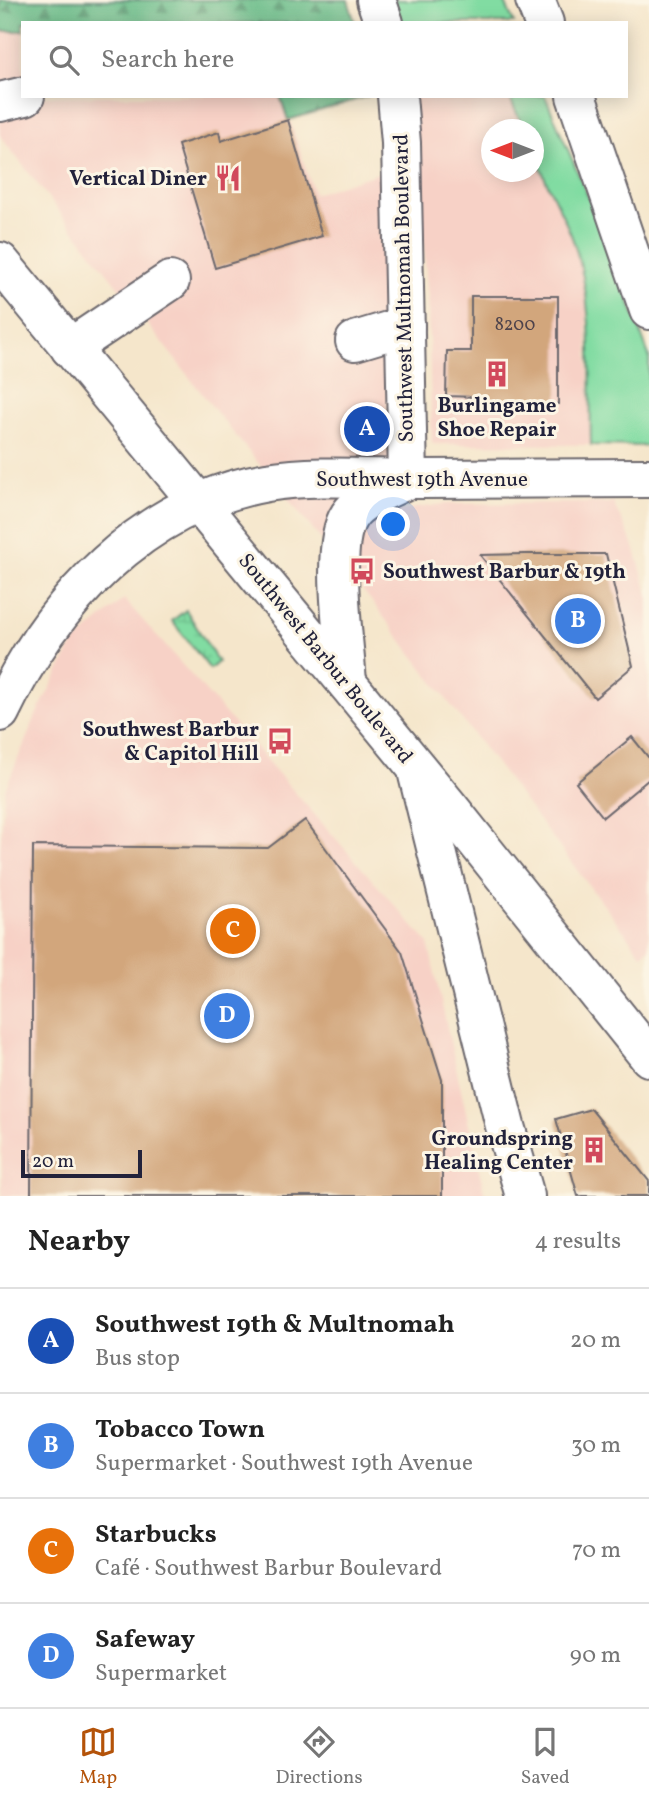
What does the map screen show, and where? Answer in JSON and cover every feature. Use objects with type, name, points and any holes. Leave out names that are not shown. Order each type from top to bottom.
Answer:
[{"type":"main road","points":[[376,0],[383,21]]},
{"type":"main road","points":[[535,0],[543,21]]},
{"type":"main road","points":[[0,102],[21,97]]},
{"type":"main road","name":"Southwest Multnomah Boulevard","points":[[397,98],[408,479]]},
{"type":"main road","points":[[577,98],[649,310]]},
{"type":"main road","name":"Southwest Barbur Boulevard","points":[[0,262],[347,683],[649,1057]]},
{"type":"main road","points":[[71,348],[170,281]]},
{"type":"main road","points":[[355,341],[405,326]]},
{"type":"main road","name":"Southwest 19th Avenue","points":[[0,712],[19,671],[38,641],[80,590],[117,552],[155,526],[239,488],[270,482],[649,478]]},
{"type":"main road","points":[[347,683],[340,542],[349,516],[364,502],[408,479]]},
{"type":"main road","points":[[417,770],[505,1126],[525,1196]]},
{"type":"shaded area","points":[[0,31],[21,31],[21,98],[283,98],[314,194],[379,173],[391,512],[444,504],[613,503],[633,544],[649,596],[649,948],[642,955],[370,599],[222,419],[0,136]]},
{"type":"shaded area","points":[[412,98],[510,98],[519,119],[481,119],[481,182],[544,182],[544,174],[575,244],[586,295],[591,445],[432,444],[428,298]]},
{"type":"shaded area","points":[[124,599],[428,943],[485,1196],[2,1196],[0,848],[5,790],[37,713],[74,643]]},
{"type":"green space","points":[[0,0],[348,0],[354,21],[21,21],[21,31],[0,31]]},
{"type":"green space","points":[[394,0],[504,0],[513,21],[399,21]]},
{"type":"green space","points":[[281,98],[362,98],[288,120]]},
{"type":"green space","points":[[510,98],[546,98],[611,250],[649,356],[649,446],[591,445],[589,317],[581,267],[569,229],[544,176],[544,119],[519,119]]},
{"type":"green space","points":[[186,610],[218,662],[210,669],[172,621]]},
{"type":"building","name":"Vertical Diner","points":[[288,120],[322,236],[215,268],[178,145],[219,132],[221,141]]},
{"type":"building","points":[[471,296],[558,296],[558,404],[478,404],[477,397],[446,396],[447,351],[471,351]]},
{"type":"building","points":[[606,554],[633,666],[595,698],[480,555]]},
{"type":"building","points":[[632,737],[649,758],[649,779],[603,817],[576,783]]},
{"type":"building","points":[[305,820],[402,952],[442,1080],[442,1196],[31,1196],[33,846],[268,848]]},
{"type":"building","name":"Groundspring Healing Center","points":[[591,1109],[649,1181],[649,1196],[578,1196],[556,1119]]},
{"type":"place","name":"Vertical Diner","points":[[228,178]]},
{"type":"place","name":"Burlingame Shoe Repair","points":[[497,374]]},
{"type":"place","name":"Southwest 19th & Multnomah","points":[[367,429]]},
{"type":"place","name":"Southwest Barbur & 19th","points":[[362,571]]},
{"type":"place","name":"Tobacco Town","points":[[578,621]]},
{"type":"place","name":"Southwest Barbur & Capitol Hill","points":[[280,741]]},
{"type":"place","name":"Starbucks","points":[[233,931]]},
{"type":"place","name":"Safeway","points":[[227,1016]]},
{"type":"place","name":"Groundspring Healing Center","points":[[594,1150]]}]
